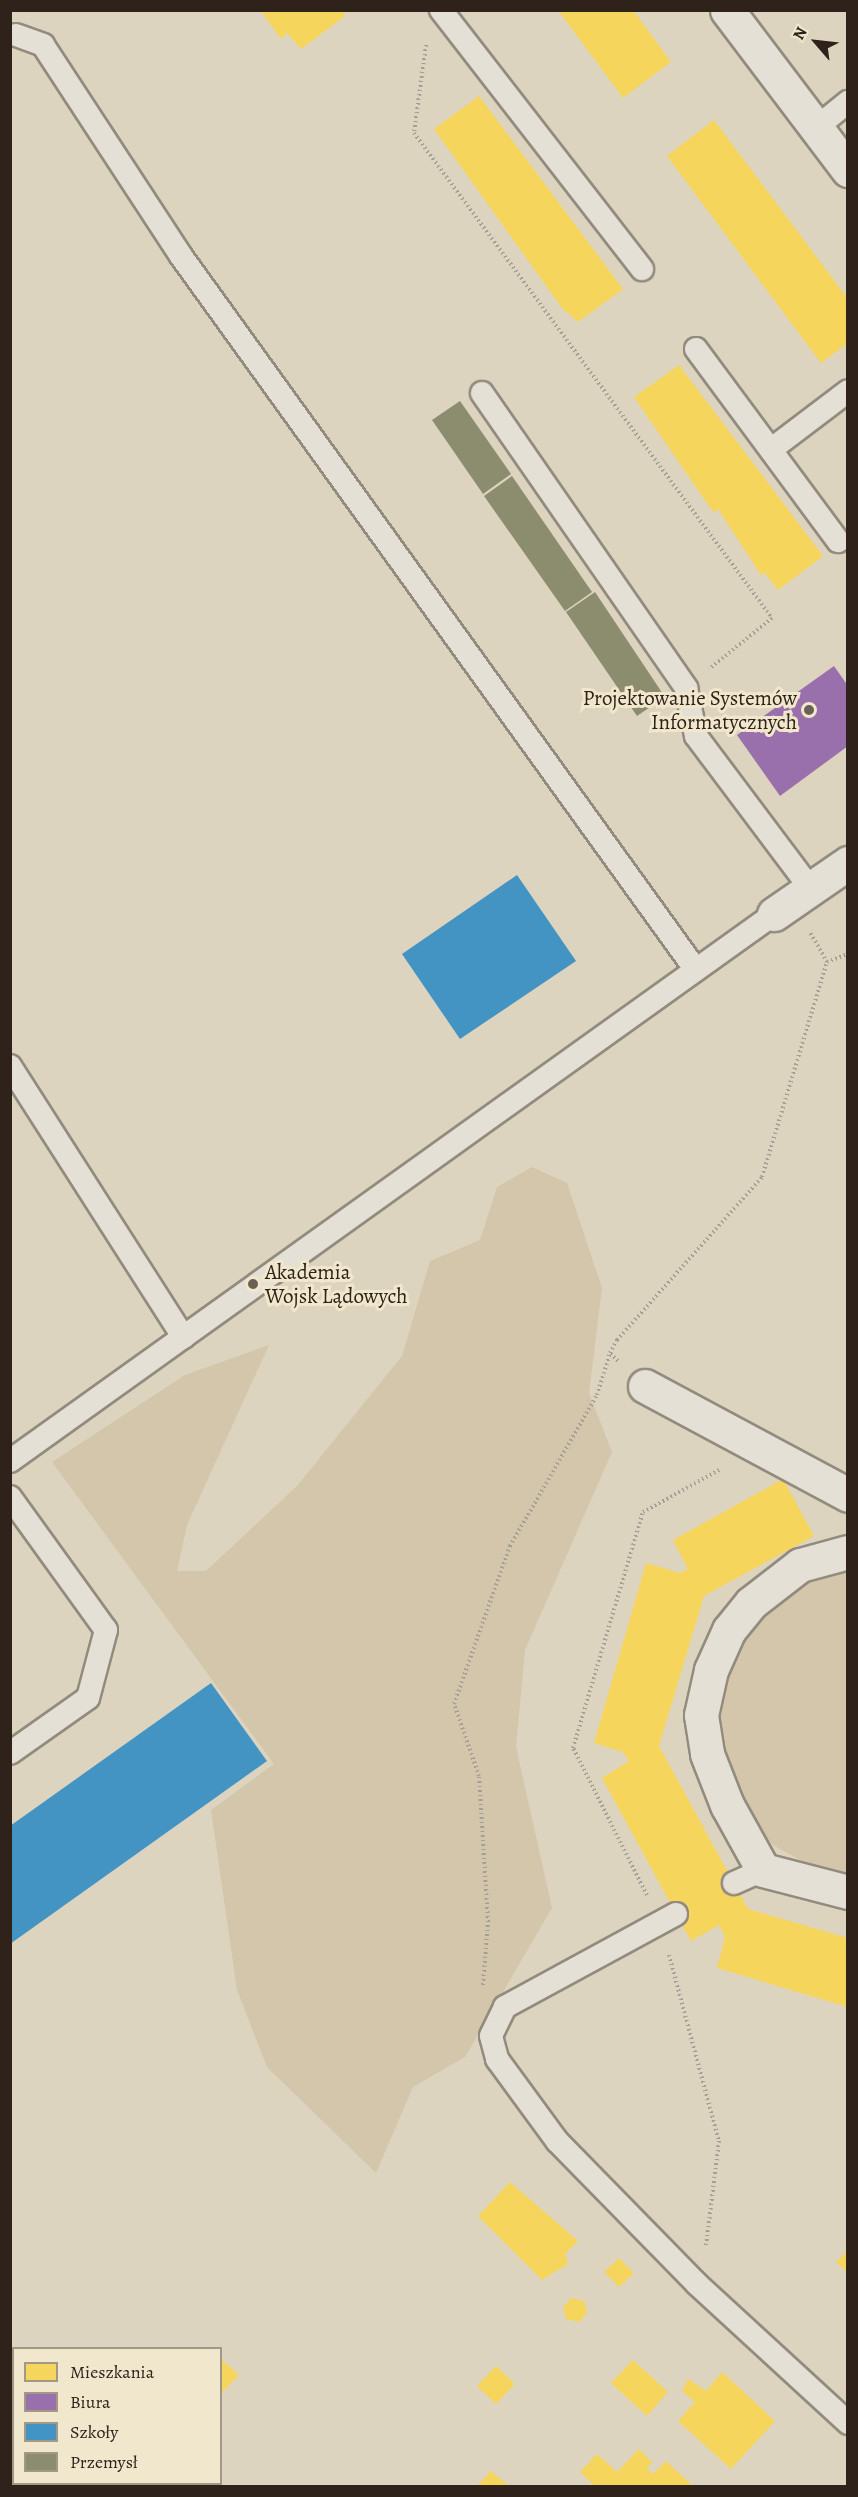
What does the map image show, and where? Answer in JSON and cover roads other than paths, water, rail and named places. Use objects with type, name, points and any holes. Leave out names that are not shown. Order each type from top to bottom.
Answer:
[{"type":"street","points":[[726,10],[848,170]]},
{"type":"street","points":[[792,902],[848,862]]},
{"type":"street","points":[[645,1386],[848,1495]]},
{"type":"street","points":[[848,1552],[800,1565],[751,1603],[729,1630],[704,1690],[701,1715],[707,1754],[727,1805],[763,1870],[848,1892]]},
{"type":"lane","points":[[441,10],[642,269]]},
{"type":"lane","points":[[16,35],[43,45],[187,264],[696,970]]},
{"type":"lane","points":[[817,127],[848,102]]},
{"type":"lane","points":[[696,350],[773,448],[838,541]]},
{"type":"lane","points":[[773,448],[848,391]]},
{"type":"lane","points":[[10,1461],[792,902],[696,736],[686,688],[482,393]]},
{"type":"lane","points":[[10,1066],[183,1337]]},
{"type":"lane","points":[[10,1497],[106,1630],[88,1698],[10,1753]]},
{"type":"lane","points":[[734,1883],[763,1870]]},
{"type":"lane","points":[[668,1917],[505,2007],[491,2036],[497,2059],[556,2141],[697,2284],[848,2422]]},
{"type":"place","name":"Projektowanie Systemów Informatycznych","points":[[809,710]]},
{"type":"place","name":"Akademia Wojsk Lądowych","points":[[253,1284]]}]
